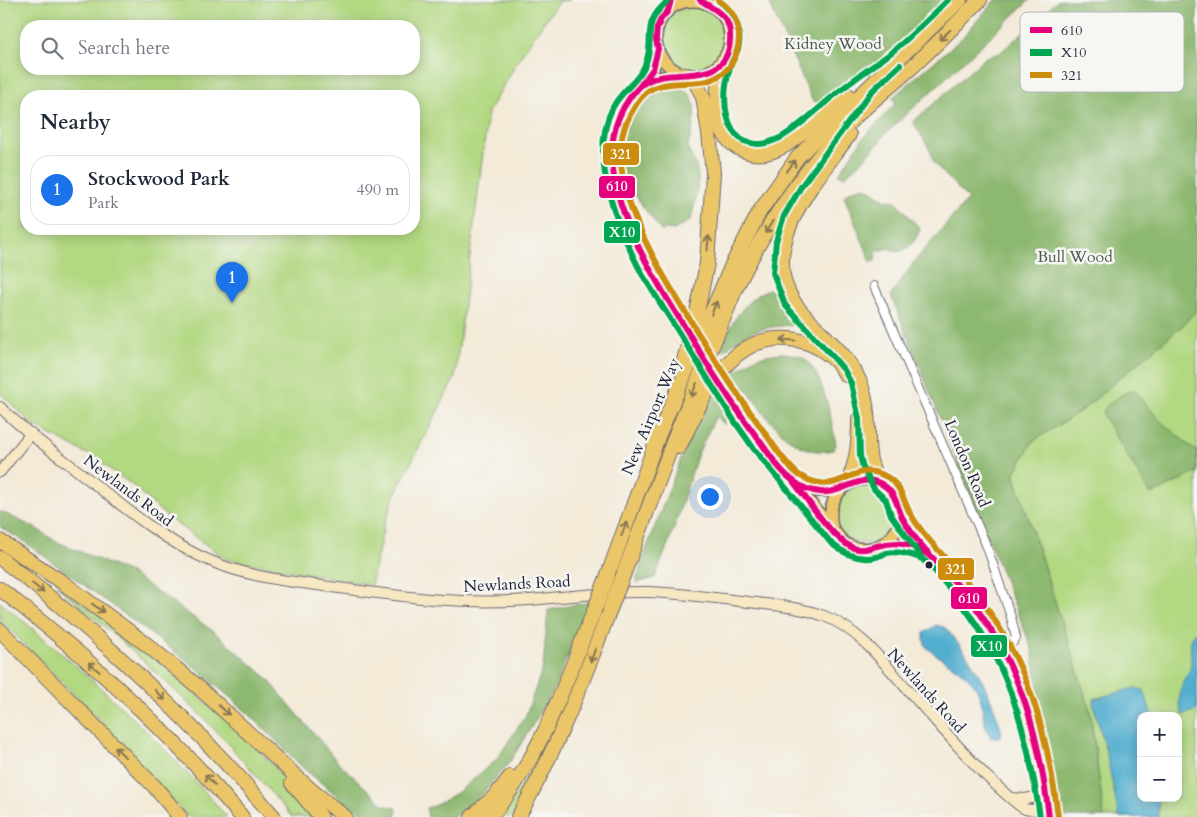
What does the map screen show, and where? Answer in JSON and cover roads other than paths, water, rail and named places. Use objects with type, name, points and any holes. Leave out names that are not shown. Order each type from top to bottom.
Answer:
[{"type":"highway","name":"New Airport Way","points":[[490,817],[524,772],[536,748],[594,611],[640,484],[674,401],[732,265],[760,211],[798,158],[824,130],[960,0]]},
{"type":"highway","name":"New Airport Way","points":[[518,817],[537,784],[568,717],[672,442],[744,270],[778,211],[844,128],[913,66],[980,0]]},
{"type":"highway","points":[[722,62],[716,96],[717,110],[722,129],[732,143],[742,150],[752,153],[763,153],[782,147],[791,141],[907,51]]},
{"type":"highway","points":[[674,401],[704,283],[707,263],[712,173],[704,97],[696,83],[685,74]]},
{"type":"highway","points":[[878,97],[810,189],[792,220],[784,244],[782,273],[792,300],[812,324],[840,351],[851,365],[859,380],[865,398],[868,418],[869,456],[881,484]]},
{"type":"highway","points":[[649,506],[713,382],[725,365],[742,350],[759,342],[773,340],[789,339],[803,341],[817,347],[831,356],[850,380],[859,414],[859,436],[856,462],[843,488]]},
{"type":"highway","points":[[0,541],[62,582],[146,644],[196,684],[311,790],[345,817]]},
{"type":"highway","points":[[0,558],[70,613],[140,676],[239,776],[274,817]]},
{"type":"highway","points":[[0,589],[43,622],[125,694],[179,746],[242,817]]},
{"type":"highway","points":[[0,630],[154,786],[180,817]]},
{"type":"highway","points":[[472,817],[496,795],[514,773],[555,704]]},
{"type":"highway","points":[[252,736],[321,817]]},
{"type":"highway","points":[[525,817],[537,784]]},
{"type":"main road","points":[[644,83],[662,77],[706,73],[715,69],[722,62],[728,53],[731,42],[727,21],[720,12],[701,1],[690,1],[670,6],[661,19],[658,28],[656,38],[663,60],[671,68],[685,74]]},
{"type":"main road","points":[[658,49],[653,69],[644,83],[626,103],[616,124],[613,138],[615,180],[619,198],[636,245],[679,317]]},
{"type":"main road","points":[[726,393],[761,444],[844,543],[851,547],[868,549],[884,544],[906,545],[926,551]]},
{"type":"main road","points":[[794,482],[815,491],[843,488],[858,480],[870,480],[881,484],[894,495],[899,511],[926,551],[968,597],[1002,651],[1021,690],[1027,710],[1049,812]]},
{"type":"main road","points":[[833,530],[830,522],[831,506],[843,488]]},
{"type":"main road","points":[[884,544],[896,530],[899,521],[899,511]]},
{"type":"street","name":"London Road","points":[[874,286],[994,564],[1016,638],[1009,647],[1002,651]]},
{"type":"street","name":"Newlands Road","points":[[0,408],[116,502],[169,539],[207,560],[257,575],[440,601],[497,602],[587,594],[649,592],[765,604],[810,611],[825,616],[856,635],[992,782],[1023,808],[1049,812]]},
{"type":"street","points":[[0,472],[31,433]]},
{"type":"street","points":[[1012,798],[1024,799],[1046,794]]},
{"type":"water","points":[[936,625],[944,627],[961,646],[983,681],[1002,733],[999,737],[991,738],[988,733],[981,701],[973,683],[926,647],[924,633]]},
{"type":"water","points":[[1197,631],[1197,710],[1183,715],[1180,707],[1181,690],[1190,670],[1191,639]]},
{"type":"water","points":[[1134,688],[1144,690],[1151,712],[1137,712],[1137,802],[1159,802],[1158,817],[1119,817],[1106,752],[1093,703],[1094,699]]},
{"type":"tunnel","points":[[679,317],[694,340]]},
{"type":"tunnel","points":[[703,356],[726,393]]},
{"type":"place","name":"Stockwood Park","points":[[232,303]]},
{"type":"park label","name":"Kidney Wood","points":[[833,43]]},
{"type":"park label","name":"Bull Wood","points":[[1075,256]]}]
